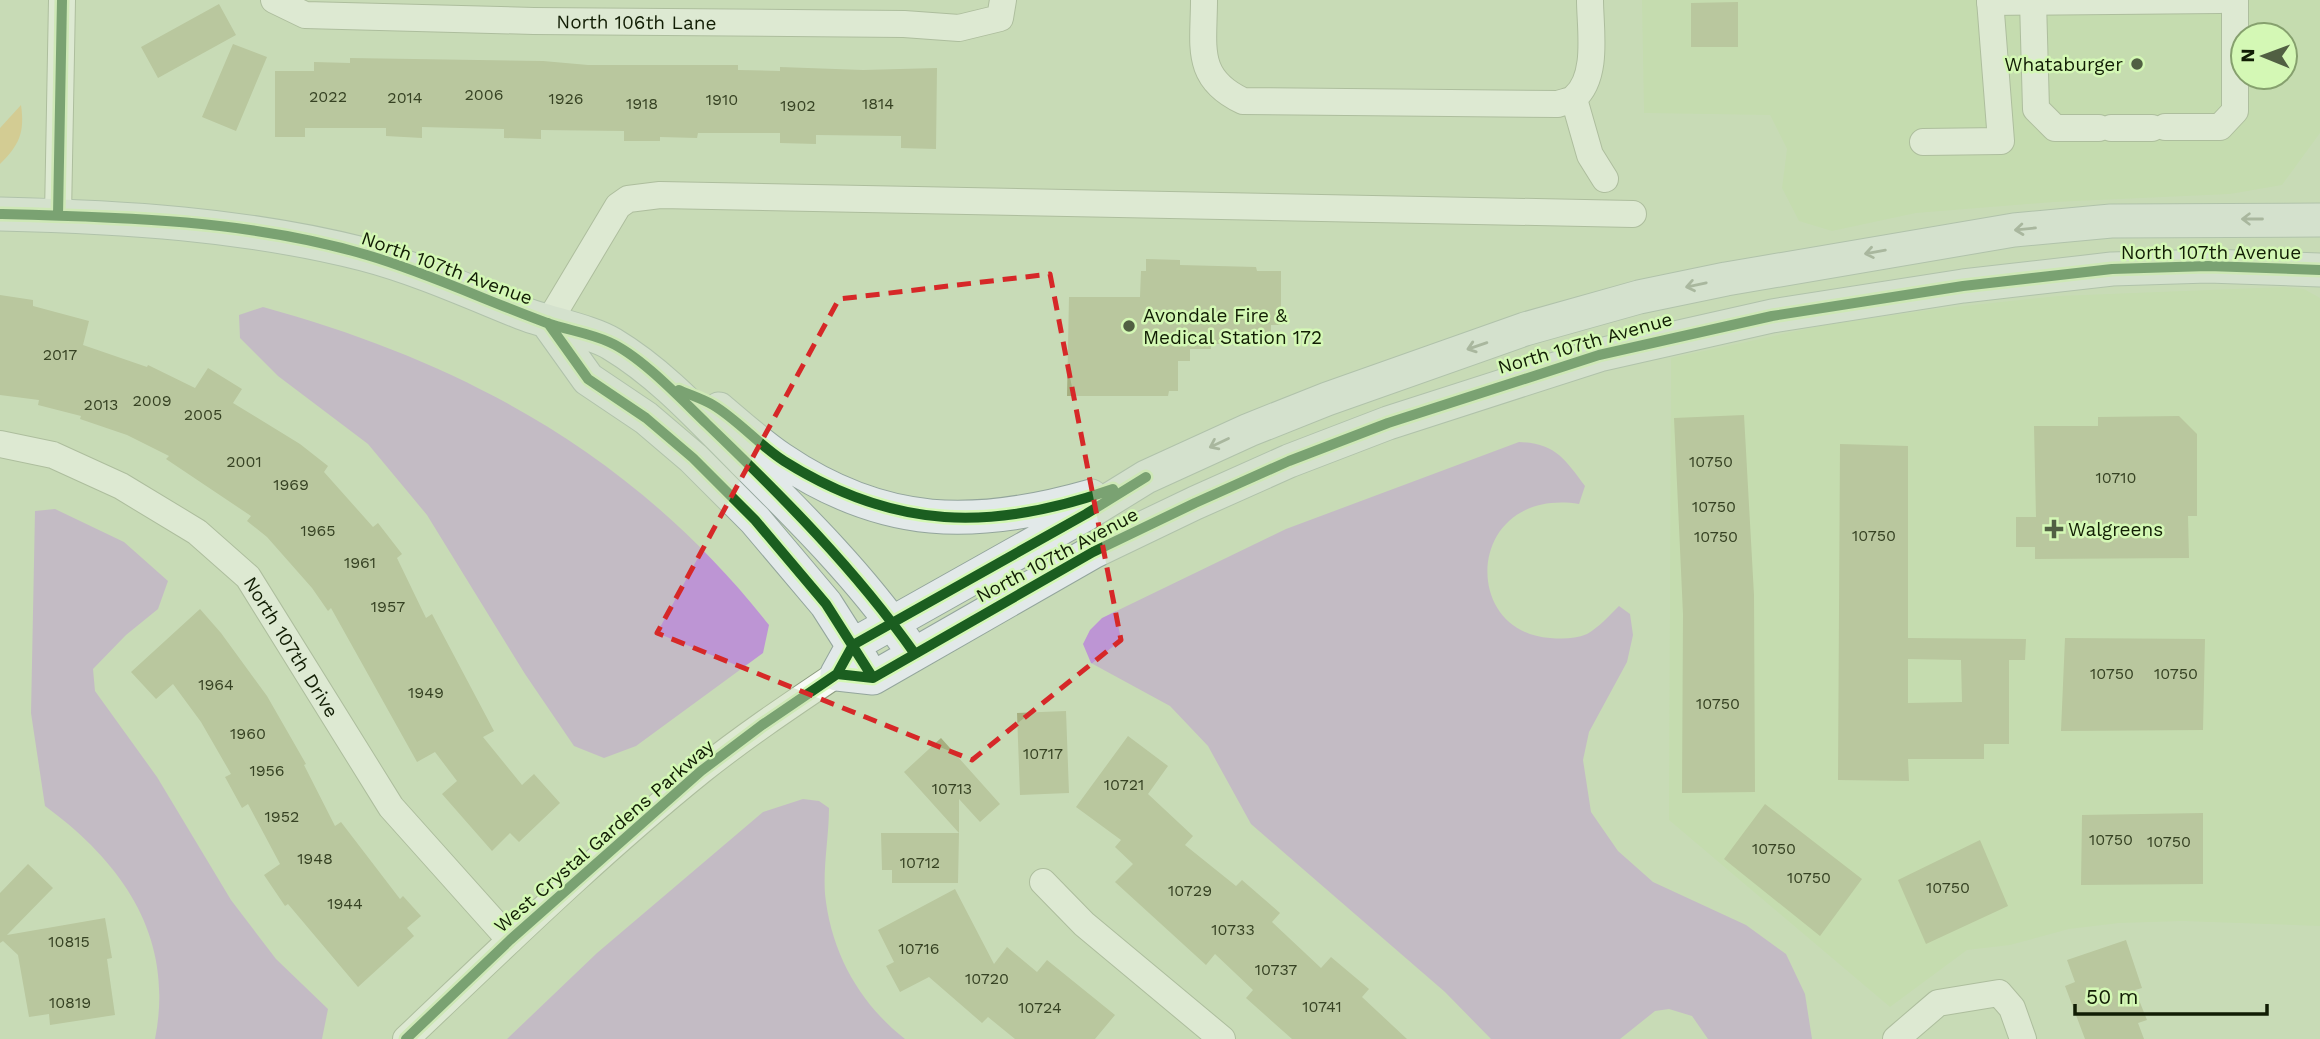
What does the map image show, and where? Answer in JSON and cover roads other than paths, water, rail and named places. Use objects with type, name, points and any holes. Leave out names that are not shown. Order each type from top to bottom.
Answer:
[{"type":"main road","name":"North 107th Avenue","points":[[0,214],[58,215],[243,230],[300,240],[365,255],[436,279],[548,323],[610,342],[666,384],[786,502],[855,577],[872,634],[894,666]]},
{"type":"main road","name":"North 107th Avenue","points":[[872,634],[1086,514],[1146,477],[1254,428],[1525,329],[1639,297],[1739,277],[2014,230],[2111,221],[2320,220]]},
{"type":"main road","name":"North 107th Avenue","points":[[894,666],[1093,552],[1271,469],[1499,385],[1599,355],[1772,316],[1937,290],[2112,269],[2208,266],[2320,270]]},
{"type":"main road","name":"North 107th Avenue","points":[[548,323],[588,379],[655,426],[755,520],[826,604],[872,634],[894,666]]},
{"type":"main road","points":[[666,384],[713,405],[781,459],[814,479],[844,495],[886,509],[963,519],[1007,517],[1095,495],[1146,477]]},
{"type":"main road","points":[[1254,428],[1271,469]]},
{"type":"main road","name":"West Crystal Gardens Parkway","points":[[838,674],[872,634]]},
{"type":"main road","points":[[838,674],[894,666]]},
{"type":"street","points":[[58,215],[62,0]]},
{"type":"street","name":"North 106th Lane","points":[[274,0],[305,15],[535,11],[959,28],[1001,9]]},
{"type":"street","points":[[1204,0],[1206,69],[1216,84],[1242,101],[1558,104],[1574,99],[1585,81],[1590,65],[1590,0]]},
{"type":"street","points":[[1923,142],[2001,141],[1990,1],[2220,0]]},
{"type":"street","points":[[2033,1],[2036,109],[2055,128],[2105,128],[2220,127],[2235,111],[2235,0]]},
{"type":"street","points":[[1574,99],[1590,155],[1605,179]]},
{"type":"street","points":[[548,323],[618,205],[628,199],[660,195],[1633,214]]},
{"type":"street","name":"North 107th Drive","points":[[0,444],[52,455],[121,486],[197,532],[248,577],[391,807],[510,940]]},
{"type":"street","name":"West Crystal Gardens Parkway","points":[[405,1039],[510,940],[701,771],[762,724],[838,674]]},
{"type":"street","points":[[1043,881],[1084,923],[1222,1039]]},
{"type":"street","points":[[1896,1039],[1938,1003],[1999,993],[2012,1008],[2023,1039]]},
{"type":"place","name":"Whataburger","points":[[2137,64]]},
{"type":"place","name":"Avondale Fire & Medical Station 172","points":[[1129,326]]},
{"type":"place","name":"Walgreens","points":[[2054,529]]}]
